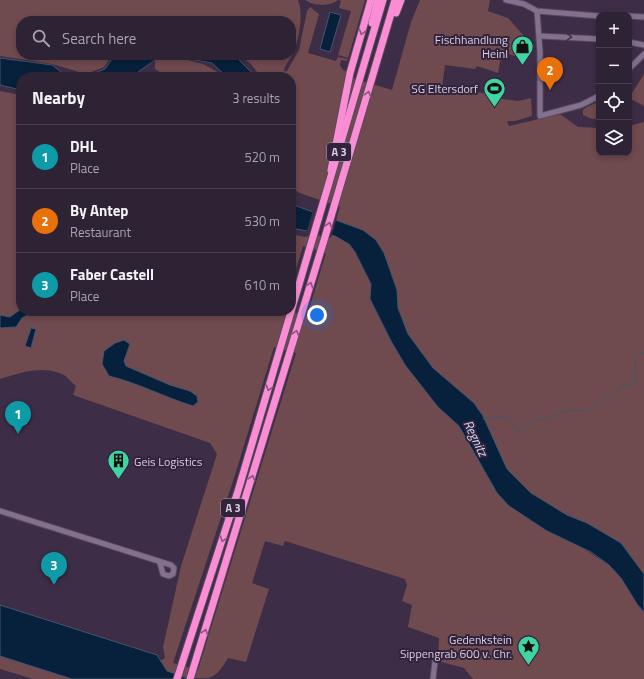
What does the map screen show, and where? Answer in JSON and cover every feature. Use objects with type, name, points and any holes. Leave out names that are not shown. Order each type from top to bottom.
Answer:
[{"type":"highway","name":"A 3","points":[[296,297],[328,190],[346,113],[353,64],[372,0]]},
{"type":"highway","points":[[362,67],[378,0]]},
{"type":"highway","name":"A 3","points":[[346,113],[384,0]]},
{"type":"highway","name":"A 3","points":[[190,679],[290,354],[395,0]]},
{"type":"highway","points":[[376,67],[401,0]]},
{"type":"highway","points":[[328,190],[330,170],[346,113]]},
{"type":"highway","name":"A 3","points":[[177,679],[238,492],[290,316]]},
{"type":"street","points":[[506,0],[524,4],[537,11],[596,16]]},
{"type":"street","points":[[537,11],[540,36],[540,116],[581,105],[596,98]]},
{"type":"street","points":[[632,16],[644,17]]},
{"type":"street","points":[[540,36],[596,39]]},
{"type":"street","points":[[632,42],[644,44]]},
{"type":"street","points":[[632,66],[644,54]]},
{"type":"street","points":[[0,511],[160,563]]},
{"type":"street","points":[[433,679],[435,661]]},
{"type":"shaded area","points":[[0,0],[298,0],[300,6],[301,20],[296,46],[296,16],[16,16],[16,58],[0,56]]},
{"type":"shaded area","points":[[305,0],[338,0],[331,4],[322,5],[312,4]]},
{"type":"shaded area","points":[[338,0],[365,0],[348,58],[338,55],[351,11],[339,8],[341,1]]},
{"type":"shaded area","points":[[420,0],[490,0],[488,11],[508,18],[526,38],[524,59],[502,52],[498,73],[477,66],[475,69],[445,65],[442,87],[490,94],[489,97],[518,101],[531,98],[532,116],[515,121],[507,121],[509,126],[560,114],[578,127],[596,128],[596,156],[632,156],[632,125],[644,122],[644,574],[587,523],[567,515],[531,493],[507,469],[483,416],[474,403],[433,368],[408,334],[398,308],[397,290],[384,253],[363,230],[336,220],[340,207],[296,191],[296,72],[257,72],[246,60],[289,60],[284,71],[287,71],[293,60],[296,60],[307,11],[310,7],[319,14],[308,53],[336,61],[338,57],[348,59],[347,61],[341,60],[340,65],[342,69],[347,72],[346,76],[392,90],[411,22]]},
{"type":"shaded area","points":[[26,60],[109,60],[104,67],[91,72],[79,72],[52,64]]},
{"type":"shaded area","points":[[155,60],[188,60],[203,64],[218,72],[160,72],[155,69]]},
{"type":"shaded area","points":[[644,74],[644,106],[632,100],[632,93]]},
{"type":"shaded area","points":[[0,91],[16,94],[16,313],[10,317],[0,315]]},
{"type":"shaded area","points":[[595,103],[596,118],[592,119],[583,115],[583,110]]},
{"type":"shaded area","points":[[318,234],[335,236],[349,244],[355,252],[371,284],[370,299],[391,341],[438,407],[459,426],[497,493],[609,565],[621,578],[637,604],[644,612],[644,679],[473,679],[464,668],[438,661],[439,638],[408,627],[412,605],[402,601],[407,585],[405,579],[285,541],[283,546],[265,541],[252,583],[269,589],[246,662],[228,658],[218,672],[209,678],[182,676],[164,669],[160,661],[165,658],[163,647],[181,566],[217,454],[210,443],[73,395],[76,386],[66,376],[54,371],[38,370],[23,372],[0,379],[0,328],[16,327],[22,318],[26,316],[296,316],[296,313],[307,316],[326,253],[303,246],[296,269],[296,235],[305,237]],"holes":[[[274,347],[296,353],[198,670],[173,663],[235,475]]]},
{"type":"shaded area","points":[[0,656],[72,679],[33,679],[0,669]]},
{"type":"water","points":[[330,12],[341,15],[330,52],[320,49]]},
{"type":"water","points":[[0,58],[52,65],[61,72],[16,72],[16,89],[0,85]]},
{"type":"water","points":[[111,60],[155,60],[138,72],[98,72],[105,69]]},
{"type":"water","points":[[195,60],[239,60],[251,72],[222,72],[212,63]]},
{"type":"water","name":"Regnitz","points":[[296,206],[363,230],[376,240],[384,253],[397,290],[398,308],[408,334],[433,368],[474,403],[483,416],[507,469],[531,493],[567,515],[587,523],[621,543],[644,574],[644,612],[637,604],[621,578],[609,565],[591,552],[547,531],[509,506],[497,493],[459,426],[438,407],[405,365],[370,299],[371,284],[355,252],[349,244],[335,236],[296,229]]},
{"type":"water","points":[[16,313],[16,316],[26,316],[22,318],[16,327],[0,328],[0,315],[10,317]]},
{"type":"water","points":[[31,328],[36,329],[31,348],[25,346]]},
{"type":"water","points":[[124,340],[130,344],[124,361],[126,366],[170,385],[190,391],[197,396],[198,402],[193,406],[130,382],[109,376],[102,364],[104,351],[115,343]]},
{"type":"water","points":[[0,605],[157,655],[167,671],[190,679],[72,679],[0,656]]},
{"type":"pier","points":[[313,210],[337,218],[331,238],[306,233]]},
{"type":"waterway","name":"Regnitz","points":[[483,419],[493,417],[507,418],[519,431],[539,419],[546,420],[569,410],[585,411],[610,396],[621,387],[636,382],[635,359],[637,356]]},
{"type":"place","name":"Fischhandlung Heinl","points":[[523,66]]},
{"type":"place","name":"By Antep","points":[[550,90]]},
{"type":"place","name":"SG Eltersdorf","points":[[494,108]]},
{"type":"place","name":"DHL","points":[[18,434]]},
{"type":"place","name":"Geis Logistics","points":[[118,480]]},
{"type":"place","name":"Faber Castell","points":[[54,585]]},
{"type":"place","name":"Gedenkstein Sippengrab 600 v. Chr.","points":[[528,666]]}]
